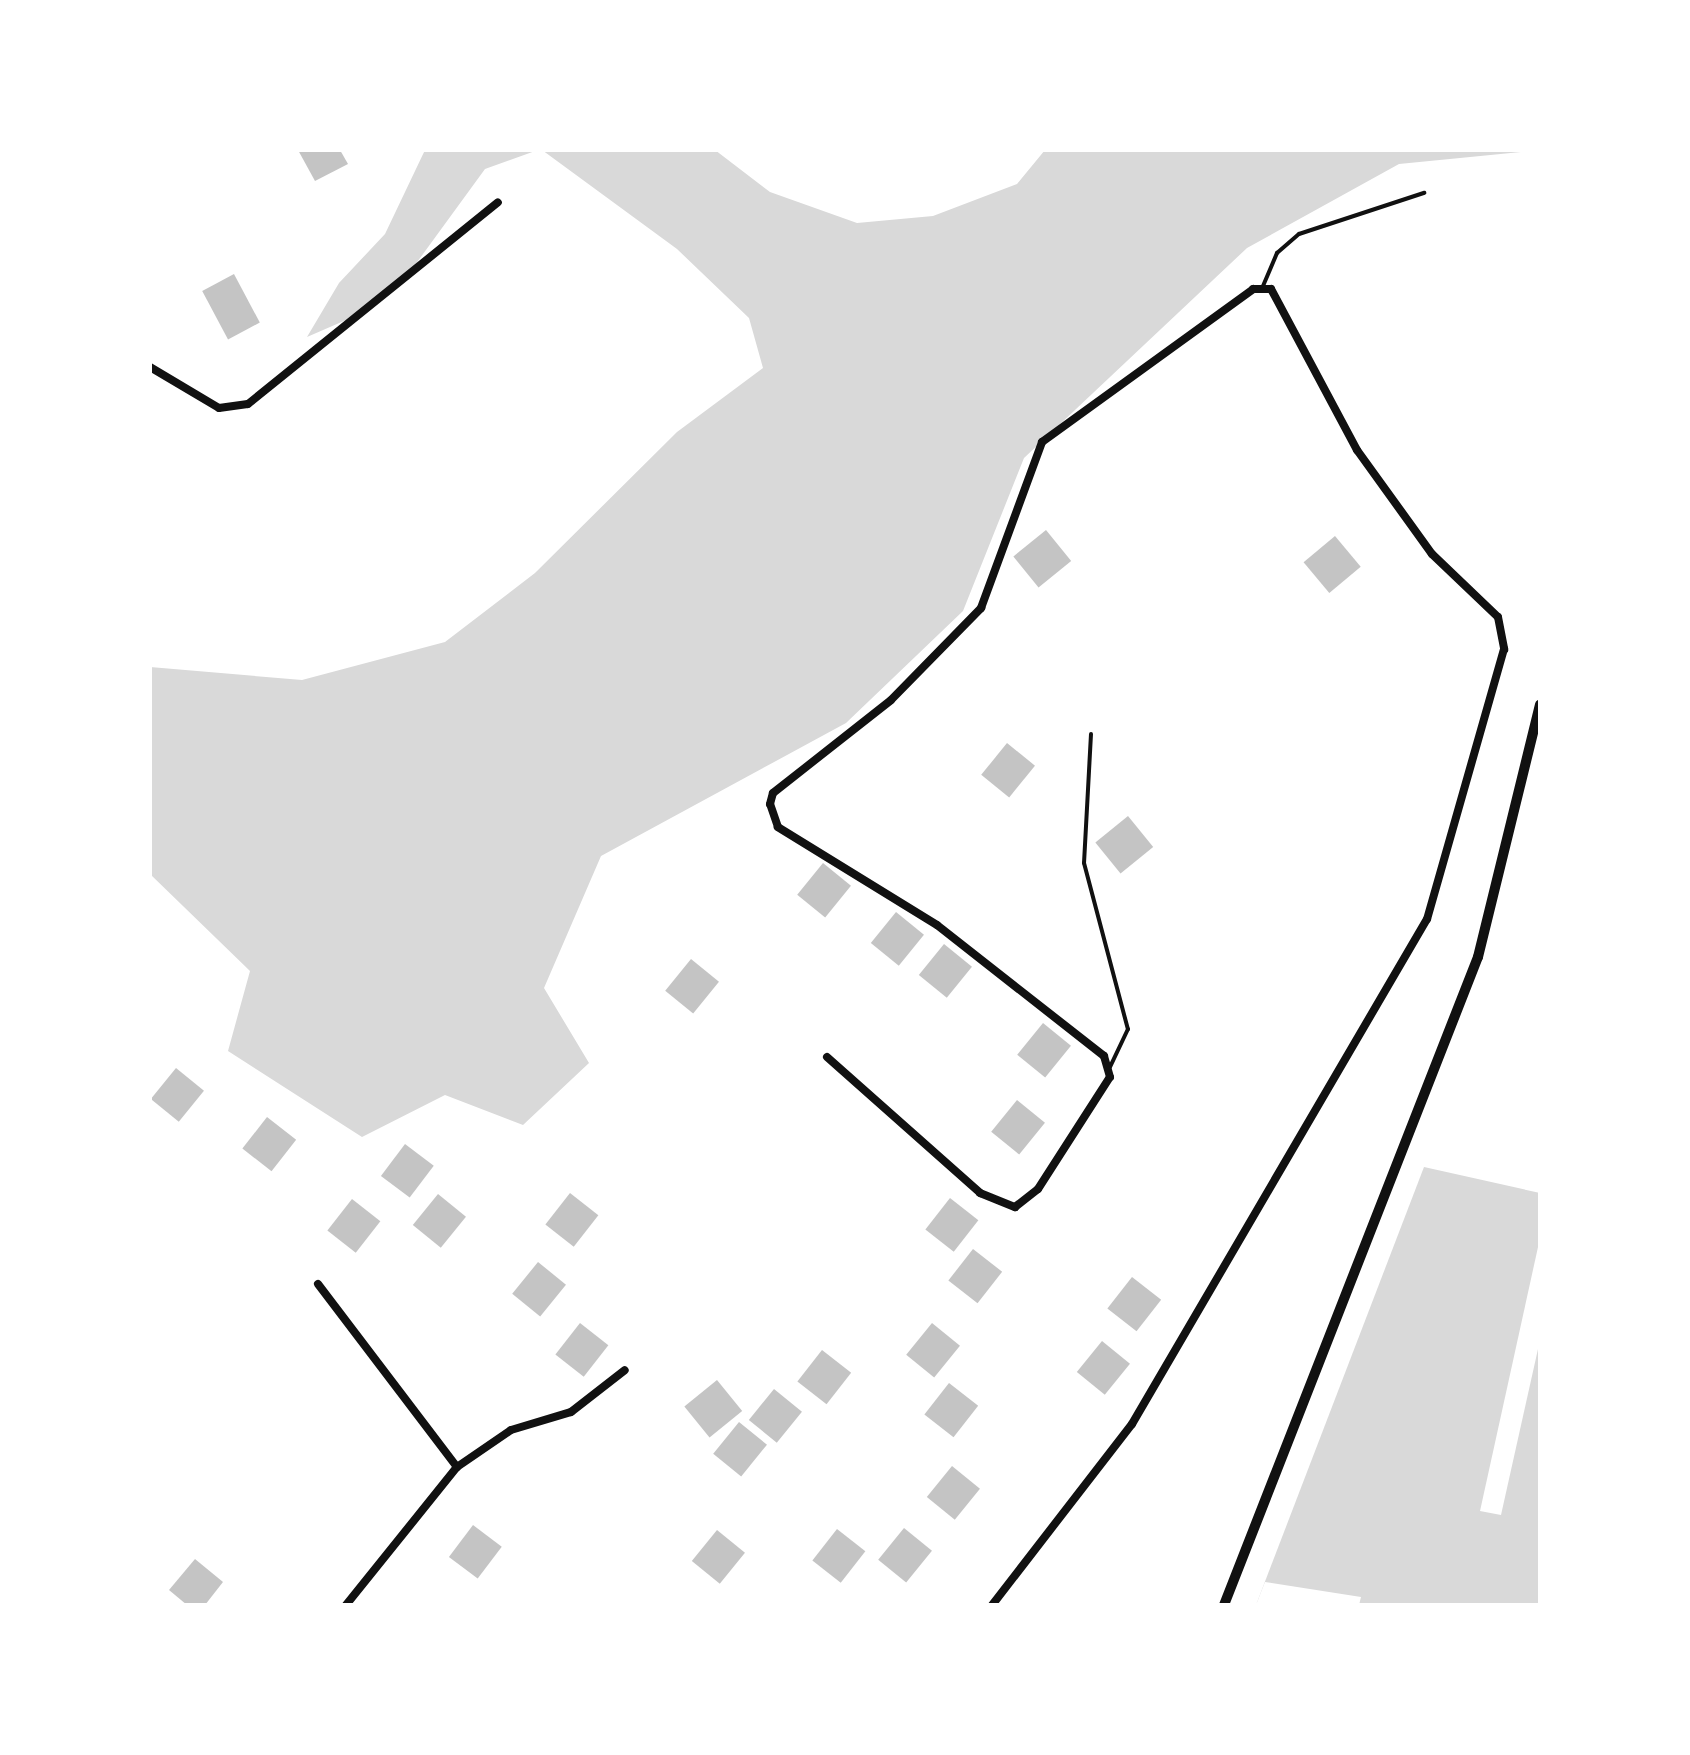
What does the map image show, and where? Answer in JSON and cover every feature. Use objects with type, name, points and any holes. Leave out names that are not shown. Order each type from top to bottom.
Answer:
[{"type":"street","points":[[150,367],[219,408],[248,404],[498,202]]},
{"type":"street","points":[[827,1057],[980,1193],[1015,1207],[1038,1189],[1110,1067],[1104,1056],[937,925],[778,827],[770,804],[773,793],[891,700],[976,614],[1042,442],[1263,286],[1279,297],[1357,450],[1432,554],[1498,617],[1504,649],[1427,919],[1132,1424],[992,1605]]},
{"type":"street","points":[[1224,1605],[1478,957],[1540,704]]},
{"type":"street","points":[[318,1284],[457,1467]]},
{"type":"street","points":[[346,1605],[457,1467],[511,1430],[571,1412],[625,1370]]},
{"type":"lane","points":[[1263,286],[1277,253],[1299,234],[1424,193]]},
{"type":"lane","points":[[1091,734],[1084,863],[1128,1029],[1110,1067]]},
{"type":"shaded area","points":[[425,150],[538,150],[485,169],[415,265],[353,317],[307,337],[339,283],[385,234]]},
{"type":"shaded area","points":[[542,150],[715,150],[770,192],[857,223],[933,216],[1017,184],[1045,150],[1540,150],[1399,164],[1247,248],[1024,458],[963,611],[846,723],[601,856],[544,988],[589,1063],[523,1125],[445,1095],[362,1137],[228,1051],[250,971],[150,874],[150,667],[302,680],[445,642],[535,573],[677,432],[763,368],[749,318],[677,249]]},
{"type":"shaded area","points":[[1424,1167],[1540,1193],[1540,1605],[1256,1605]]},
{"type":"pier","points":[[1540,1238],[1540,1340],[1501,1515],[1480,1511]]},
{"type":"pier","points":[[1265,1582],[1361,1597],[1359,1605],[1256,1605]]},
{"type":"building","points":[[298,150],[340,150],[348,164],[315,181]]},
{"type":"building","points":[[234,274],[260,323],[228,339],[202,291]]},
{"type":"building","points":[[1046,530],[1071,561],[1039,588],[1013,556]]},
{"type":"building","points":[[1335,536],[1361,567],[1329,593],[1304,562]]},
{"type":"building","points":[[1007,743],[1035,766],[1009,798],[981,775]]},
{"type":"building","points":[[1128,816],[1153,847],[1121,874],[1095,842]]},
{"type":"building","points":[[823,863],[851,886],[825,918],[797,895]]},
{"type":"building","points":[[896,912],[924,935],[899,966],[871,943]]},
{"type":"building","points":[[944,944],[972,967],[947,998],[919,975]]},
{"type":"building","points":[[691,959],[719,982],[693,1014],[665,991]]},
{"type":"building","points":[[1043,1023],[1071,1046],[1045,1078],[1017,1055]]},
{"type":"building","points":[[176,1068],[204,1091],[179,1122],[151,1099]]},
{"type":"building","points":[[1017,1100],[1045,1123],[1019,1155],[991,1132]]},
{"type":"building","points":[[267,1117],[296,1140],[272,1171],[242,1149]]},
{"type":"building","points":[[405,1144],[434,1166],[410,1198],[381,1176]]},
{"type":"building","points":[[570,1193],[598,1215],[574,1247],[545,1225]]},
{"type":"building","points":[[438,1194],[466,1217],[441,1248],[413,1225]]},
{"type":"building","points":[[950,1198],[978,1220],[954,1252],[925,1230]]},
{"type":"building","points":[[352,1199],[380,1221],[356,1253],[327,1231]]},
{"type":"building","points":[[973,1249],[1002,1272],[978,1303],[948,1281]]},
{"type":"building","points":[[538,1262],[566,1285],[540,1317],[512,1294]]},
{"type":"building","points":[[1132,1277],[1161,1300],[1137,1331],[1107,1309]]},
{"type":"building","points":[[580,1323],[608,1345],[584,1377],[555,1355]]},
{"type":"building","points":[[932,1323],[960,1346],[934,1378],[906,1355]]},
{"type":"building","points":[[1102,1341],[1130,1364],[1105,1395],[1077,1372]]},
{"type":"building","points":[[822,1350],[851,1373],[827,1404],[797,1382]]},
{"type":"building","points":[[717,1380],[742,1411],[710,1438],[684,1406]]},
{"type":"building","points":[[949,1383],[978,1406],[954,1437],[924,1415]]},
{"type":"building","points":[[774,1389],[802,1412],[777,1443],[749,1420]]},
{"type":"building","points":[[739,1422],[767,1445],[741,1477],[713,1454]]},
{"type":"building","points":[[952,1466],[980,1489],[955,1520],[927,1497]]},
{"type":"building","points":[[473,1525],[502,1547],[478,1579],[449,1557]]},
{"type":"building","points":[[904,1528],[932,1551],[906,1583],[878,1560]]},
{"type":"building","points":[[837,1529],[865,1551],[841,1583],[812,1561]]},
{"type":"building","points":[[717,1530],[745,1553],[720,1584],[692,1561]]},
{"type":"building","points":[[195,1559],[223,1582],[205,1605],[187,1605],[169,1590]]}]
